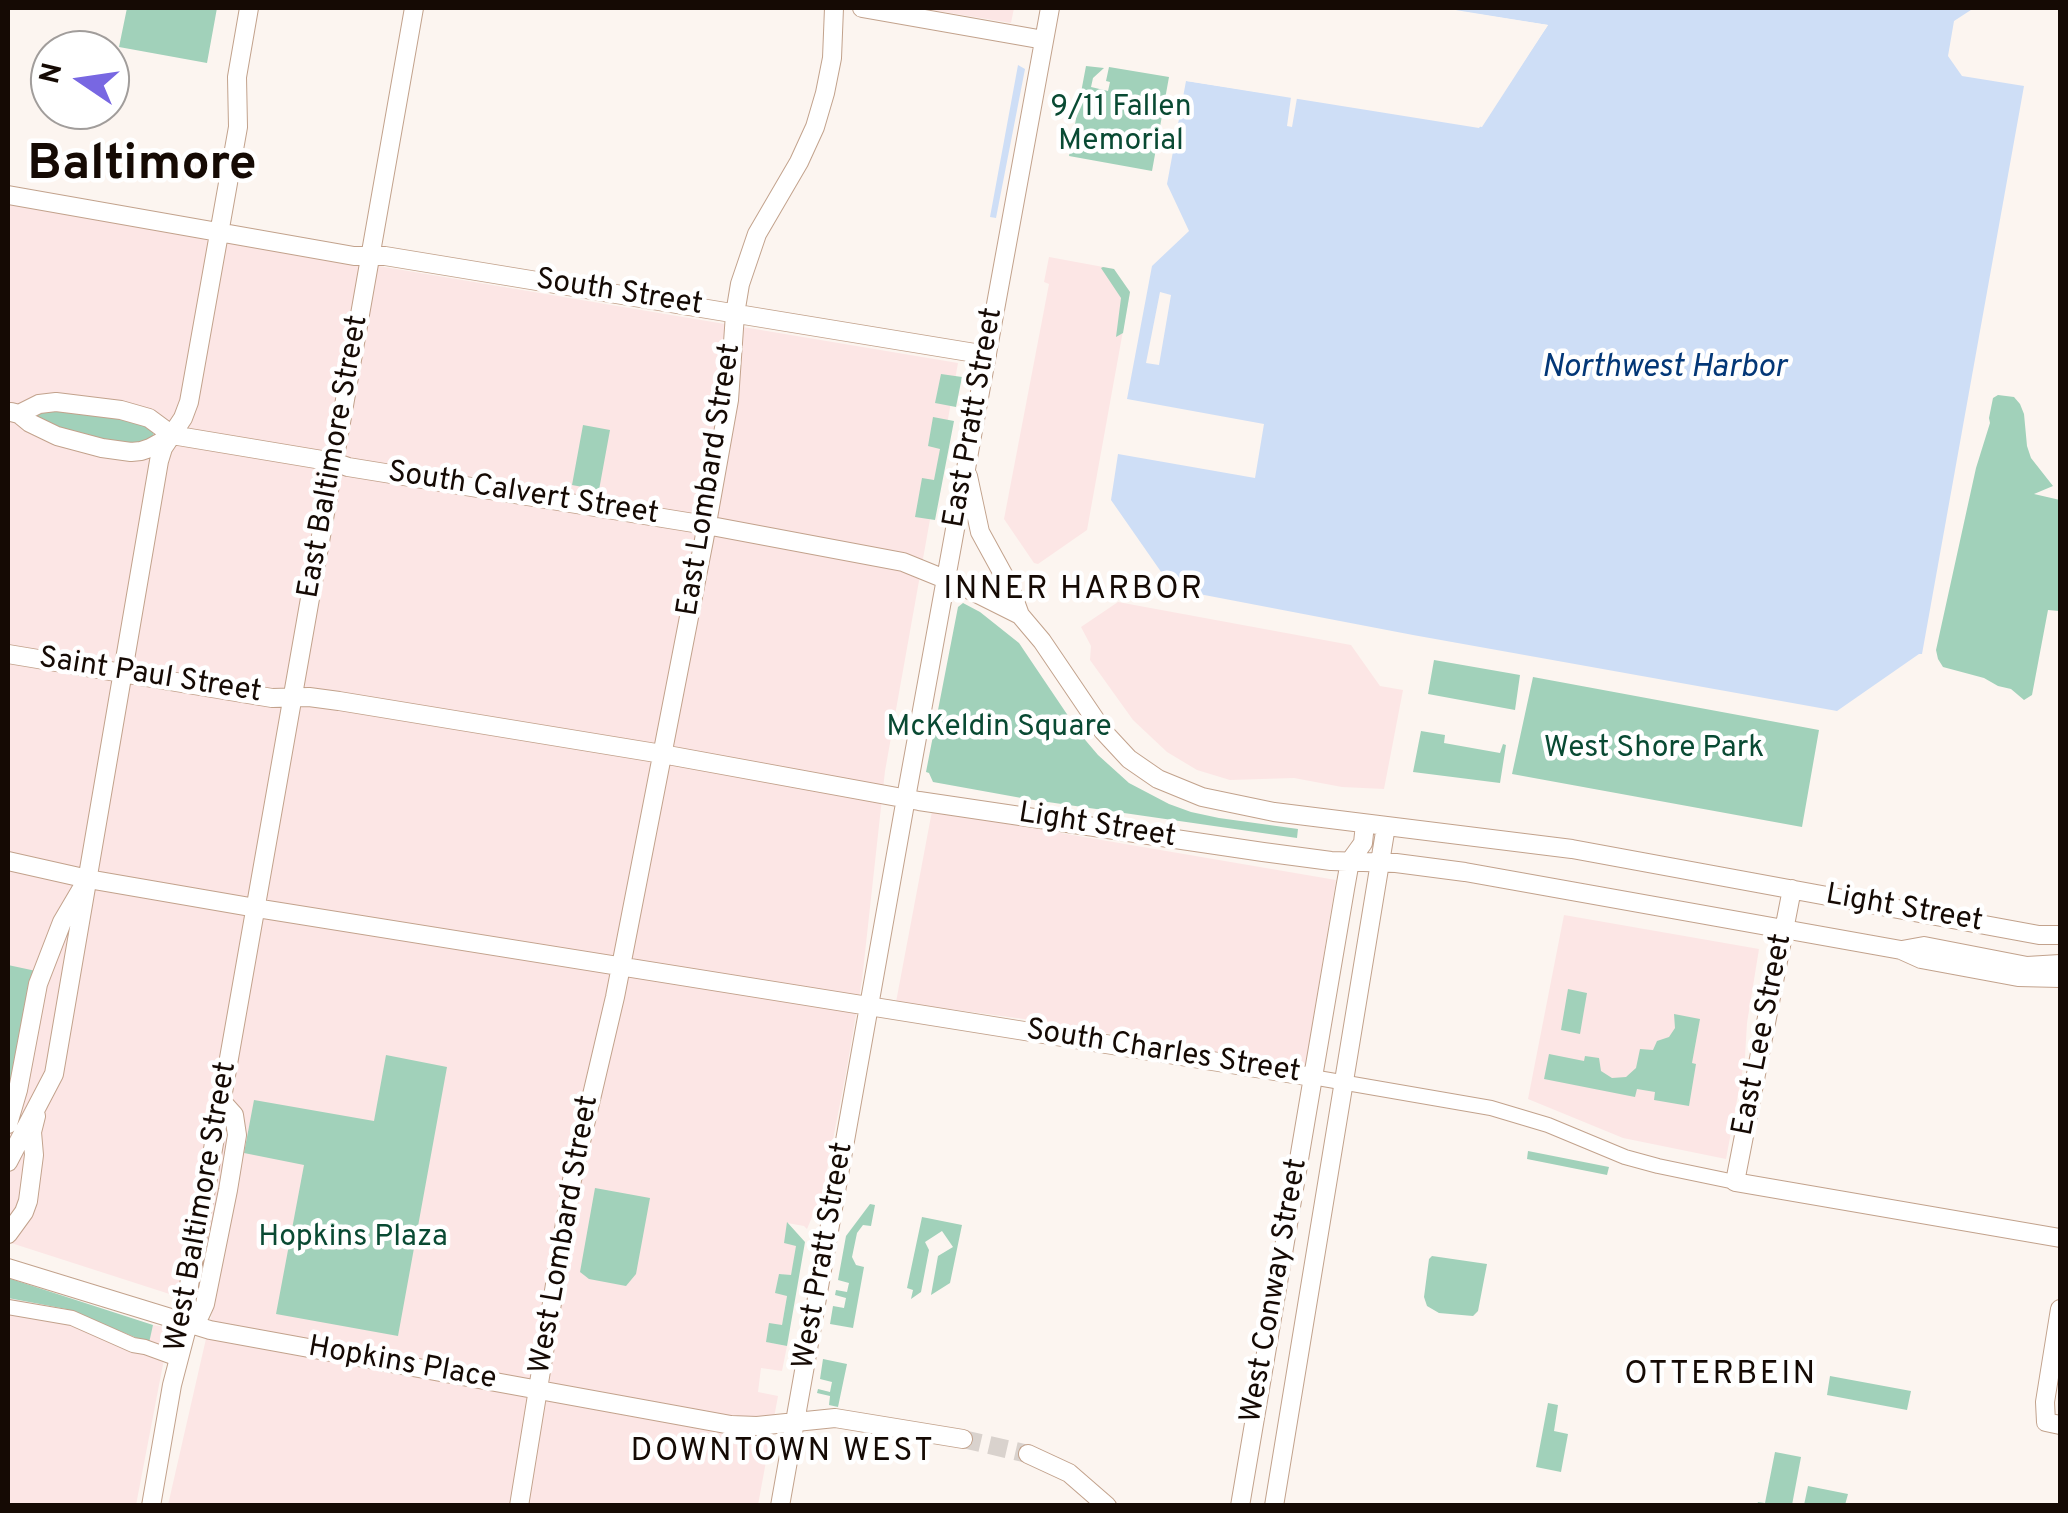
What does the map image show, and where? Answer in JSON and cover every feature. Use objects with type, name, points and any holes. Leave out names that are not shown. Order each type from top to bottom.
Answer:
[{"type":"main road","points":[[11,1154],[54,1074],[159,461],[188,402],[238,127],[238,77],[249,8]]},
{"type":"main road","name":"East Baltimore Street","points":[[256,908],[414,8]]},
{"type":"main road","name":"East Lombard Street","points":[[620,966],[729,400],[735,314],[744,268],[757,234],[815,126],[832,58],[834,8]]},
{"type":"main road","points":[[862,8],[1044,40]]},
{"type":"main road","name":"East Pratt Street","points":[[869,1006],[1050,8]]},
{"type":"main road","name":"South Street","points":[[8,195],[354,256],[385,256],[987,355]]},
{"type":"main road","points":[[13,413],[48,402],[90,405],[139,413],[172,435]]},
{"type":"main road","points":[[13,413],[74,442],[115,450],[141,451],[172,435]]},
{"type":"main road","name":"South Calvert Street","points":[[172,435],[706,525],[903,562],[946,579]]},
{"type":"main road","points":[[966,467],[980,532],[1020,614]]},
{"type":"main road","name":"Light Street","points":[[946,579],[1020,614],[1102,731],[1129,760],[1171,786],[1202,797],[1274,812],[1572,849],[2040,935],[2060,935]]},
{"type":"main road","name":"Saint Paul Street","points":[[8,654],[272,698],[293,697]]},
{"type":"main road","name":"Light Street","points":[[293,697],[308,696],[906,798],[1263,852],[1465,872],[1901,950],[1921,959],[2018,977],[2060,978]]},
{"type":"main road","name":"West Conway Street","points":[[1240,1506],[1350,862],[1363,843],[1365,824]]},
{"type":"main road","name":"West Conway Street","points":[[1274,1506],[1386,826]]},
{"type":"main road","name":"South Charles Street","points":[[8,861],[88,880],[256,908],[1312,1077]]},
{"type":"main road","points":[[11,1154],[9,1121],[38,984],[62,922],[88,880]]},
{"type":"main road","name":"East Lee Street","points":[[1735,1182],[1792,889]]},
{"type":"main road","name":"West Baltimore Street","points":[[150,1506],[188,1324],[184,1308],[256,908]]},
{"type":"main road","name":"Light Street","points":[[1901,950],[1924,946],[2027,966],[2060,964]]},
{"type":"main road","name":"West Lombard Street","points":[[519,1506],[572,1180],[620,966]]},
{"type":"main road","points":[[2039,979],[2060,991]]},
{"type":"main road","name":"West Pratt Street","points":[[780,1506],[869,1006]]},
{"type":"main road","points":[[8,1234],[28,1201],[34,1155],[32,1132],[39,1106]]},
{"type":"main road","name":"South Charles Street","points":[[1735,1182],[2060,1238]]},
{"type":"main road","name":"Hopkins Place","points":[[8,1268],[188,1324],[256,1339],[730,1425],[848,1419],[964,1439]]},
{"type":"main road","points":[[2053,1424],[2045,1402],[2060,1308]]},
{"type":"main road","points":[[1028,1454],[1068,1473],[1107,1506]]},
{"type":"street","name":"South Charles Street","points":[[1312,1077],[1492,1108],[1548,1124],[1625,1157],[1735,1182]]},
{"type":"street","points":[[8,1308],[72,1318],[178,1359]]},
{"type":"shaded area","points":[[919,8],[1014,8],[1011,23]]},
{"type":"shaded area","points":[[8,204],[958,363],[885,771],[862,980],[823,1191],[807,1229],[787,1223],[797,1246],[791,1276],[779,1274],[787,1295],[782,1326],[767,1342],[787,1346],[782,1371],[761,1368],[758,1392],[778,1396],[758,1505],[168,1505],[213,1308],[8,1242]]},
{"type":"shaded area","points":[[1049,257],[1114,269],[1130,292],[1087,530],[1038,564],[1004,519],[1049,284],[1044,282]]},
{"type":"shaded area","points":[[1118,602],[1351,645],[1380,686],[1403,690],[1384,789],[1342,787],[1294,778],[1230,780],[1197,770],[1167,752],[1133,720],[1090,660],[1091,646],[1081,627]]},
{"type":"shaded area","points":[[932,811],[1336,880],[1305,1069],[1039,1021],[896,1002]]},
{"type":"shaded area","points":[[1564,915],[1759,949],[1726,1159],[1623,1138],[1528,1099]]},
{"type":"shaded area","points":[[8,1298],[66,1309],[148,1343],[153,1325],[170,1328],[136,1505],[8,1505]]},
{"type":"green space","points":[[127,8],[217,8],[207,63],[130,49],[130,30],[122,30]]},
{"type":"green space","name":"9/11 Fallen Memorial","points":[[1086,66],[1104,68],[1093,78],[1091,87],[1108,91],[1109,67],[1169,77],[1152,171],[1069,156]]},
{"type":"green space","points":[[1103,267],[1114,269],[1130,292],[1123,333],[1116,337],[1121,298]]},
{"type":"green space","points":[[941,374],[962,377],[956,407],[935,403]]},
{"type":"green space","points":[[2014,397],[2020,404],[2031,458],[2053,486],[2034,494],[2060,500],[2059,611],[2048,610],[2032,695],[2024,700],[2011,689],[1984,678],[1943,667],[1936,650],[1993,398]]},
{"type":"green space","points":[[63,411],[138,420],[152,427],[154,437],[143,447],[60,432],[31,416]]},
{"type":"green space","points":[[933,417],[954,421],[935,520],[915,517],[922,478],[934,480],[940,449],[928,446]]},
{"type":"green space","points":[[583,425],[610,430],[599,490],[572,485]]},
{"type":"green space","name":"McKeldin Square","points":[[963,603],[1019,643],[1081,735],[1129,783],[1191,812],[1298,829],[1297,838],[933,782],[926,772],[958,607]]},
{"type":"green space","points":[[1434,660],[1520,675],[1515,710],[1428,694]]},
{"type":"green space","name":"West Shore Park","points":[[1533,677],[1819,730],[1802,827],[1512,774]]},
{"type":"green space","points":[[1421,731],[1445,735],[1444,743],[1500,753],[1506,745],[1500,783],[1413,772]]},
{"type":"green space","points":[[8,965],[36,971],[8,1102]]},
{"type":"green space","points":[[1568,989],[1587,993],[1580,1034],[1561,1030]]},
{"type":"green space","points":[[1674,1014],[1700,1019],[1689,1106],[1654,1100],[1655,1092],[1637,1089],[1635,1097],[1544,1079],[1549,1054],[1584,1061],[1585,1056],[1599,1058],[1601,1071],[1612,1078],[1626,1077],[1636,1068],[1640,1049],[1653,1050],[1657,1041],[1669,1037],[1675,1028]]},
{"type":"green space","name":"Hopkins Plaza","points":[[386,1055],[447,1067],[398,1336],[276,1314],[304,1165],[244,1153],[254,1100],[374,1121]]},
{"type":"green space","points":[[1528,1151],[1609,1167],[1607,1175],[1527,1159]]},
{"type":"green space","points":[[595,1188],[650,1198],[636,1274],[626,1286],[589,1279],[580,1272]]},
{"type":"green space","points":[[870,1204],[875,1205],[871,1226],[863,1225],[857,1233],[852,1257],[856,1265],[864,1267],[853,1328],[830,1324],[833,1306],[844,1308],[846,1298],[835,1295],[836,1290],[847,1292],[849,1283],[838,1280],[846,1236]]},
{"type":"green space","points":[[922,1217],[962,1225],[950,1283],[931,1295],[938,1256],[953,1247],[942,1231],[925,1242],[929,1250],[921,1292],[911,1299],[913,1290],[907,1288]]},
{"type":"green space","points":[[787,1222],[805,1242],[787,1346],[766,1342],[769,1323],[782,1325],[787,1296],[775,1293],[779,1274],[791,1275],[796,1246],[784,1243]]},
{"type":"green space","points":[[1432,1256],[1487,1264],[1478,1311],[1473,1316],[1439,1313],[1427,1306],[1424,1297]]},
{"type":"green space","points":[[8,1278],[153,1325],[149,1343],[66,1309],[8,1298]]},
{"type":"green space","points":[[823,1359],[847,1364],[838,1407],[829,1405],[830,1396],[817,1393],[818,1389],[830,1392],[832,1382],[820,1379]]},
{"type":"green space","points":[[1830,1376],[1911,1391],[1907,1410],[1827,1395]]},
{"type":"green space","points":[[1548,1403],[1558,1405],[1554,1431],[1568,1434],[1561,1472],[1536,1467]]},
{"type":"green space","points":[[1775,1452],[1801,1457],[1792,1505],[1757,1505],[1765,1503]]},
{"type":"green space","points":[[1808,1486],[1848,1494],[1845,1505],[1804,1505]]},
{"type":"water","name":"Northwest Harbor","points":[[1443,8],[1974,8],[1954,21],[1948,56],[1962,76],[2024,86],[1922,654],[1837,711],[1173,589],[1111,500],[1118,454],[1255,478],[1264,424],[1127,399],[1152,266],[1189,231],[1167,184],[1186,81],[1479,128],[1548,25]]},
{"type":"water","points":[[1018,65],[1025,69],[996,218],[990,217]]},
{"type":"pier","points":[[1438,8],[1548,25],[1482,127],[1297,98],[1292,127],[1287,126],[1291,97],[1187,81],[1182,77],[1479,123],[1541,28],[1442,12]]},
{"type":"pier","points":[[1160,292],[1171,295],[1159,365],[1146,363]]},
{"type":"tunnel","points":[[963,1439],[1028,1454]]},
{"type":"district","name":"Baltimore","points":[[142,168]]},
{"type":"district","name":"INNER HARBOR","points":[[1074,592]]},
{"type":"district","name":"OTTERBEIN","points":[[1721,1377]]},
{"type":"district","name":"DOWNTOWN WEST","points":[[783,1454]]}]
